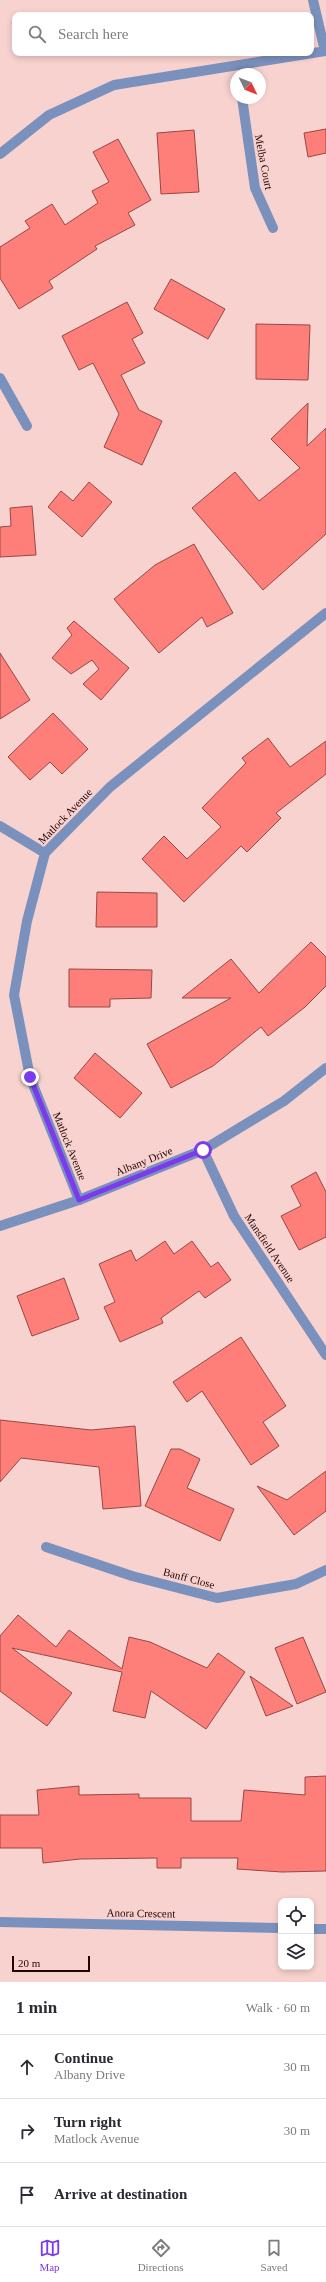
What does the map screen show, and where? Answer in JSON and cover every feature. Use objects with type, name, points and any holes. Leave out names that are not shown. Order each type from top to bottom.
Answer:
[{"type":"street","points":[[313,0],[326,51],[314,54]]},
{"type":"street","points":[[247,68],[303,56]]},
{"type":"street","points":[[0,154],[49,115],[114,85],[230,71]]},
{"type":"street","name":"Melba Court","points":[[243,104],[254,188],[273,228]]},
{"type":"street","points":[[0,378],[27,426]]},
{"type":"street","name":"Matlock Avenue","points":[[79,1200],[30,1077],[14,995],[27,921],[45,853],[110,787],[326,613]]},
{"type":"street","points":[[0,826],[45,853]]},
{"type":"street","name":"Albany Drive","points":[[0,1226],[79,1200],[203,1150],[284,1101],[326,1068]]},
{"type":"street","name":"Mansfield Avenue","points":[[203,1150],[234,1216],[326,1355]]},
{"type":"street","name":"Banff Close","points":[[46,1546],[132,1576],[218,1598],[296,1584],[326,1570]]},
{"type":"street","name":"Anora Crescent","points":[[0,1922],[278,1928]]},
{"type":"street","points":[[314,1929],[326,1929]]},
{"type":"building","points":[[326,129],[326,153],[308,157],[304,133]]},
{"type":"building","points":[[194,130],[199,192],[161,194],[157,133]]},
{"type":"building","points":[[118,139],[151,200],[128,213],[135,225],[95,246],[97,249],[49,281],[53,288],[19,309],[0,278],[0,247],[30,228],[25,221],[52,204],[65,225],[98,203],[92,191],[109,182],[93,152]]},
{"type":"building","points":[[171,279],[225,309],[208,339],[154,309]]},
{"type":"building","points":[[127,302],[143,333],[132,339],[145,363],[121,375],[139,410],[162,421],[142,465],[104,447],[119,414],[93,363],[79,370],[62,336]]},
{"type":"building","points":[[256,324],[310,325],[308,380],[256,379]]},
{"type":"building","points":[[308,403],[307,446],[326,428],[326,534],[263,590],[192,508],[235,472],[259,501],[300,468],[271,439]]},
{"type":"building","points":[[89,482],[112,502],[82,537],[48,507],[61,491],[73,501]]},
{"type":"building","points":[[32,506],[36,555],[0,557],[0,527],[11,526],[10,508]]},
{"type":"building","points":[[194,544],[233,613],[207,627],[202,617],[159,653],[114,599],[155,565]]},
{"type":"building","points":[[74,621],[129,668],[101,700],[83,684],[99,669],[92,660],[71,674],[52,658],[72,635],[67,628]]},
{"type":"building","points":[[0,653],[30,700],[0,719]]},
{"type":"building","points":[[53,713],[88,749],[62,774],[50,762],[30,780],[8,757]]},
{"type":"building","points":[[268,738],[290,767],[326,741],[326,774],[276,813],[281,818],[247,852],[241,846],[184,902],[142,859],[164,836],[187,859],[221,827],[202,808],[246,763],[242,758]]},
{"type":"building","points":[[97,892],[157,893],[157,927],[96,927]]},
{"type":"building","points":[[311,942],[326,957],[326,986],[305,1007],[268,1036],[261,1027],[213,1066],[171,1088],[147,1044],[231,998],[182,998],[231,959],[259,993]]},
{"type":"building","points":[[69,969],[152,970],[151,998],[110,999],[110,1007],[69,1007]]},
{"type":"building","points":[[95,1053],[142,1093],[120,1118],[74,1078]]},
{"type":"building","points":[[316,1172],[326,1192],[326,1237],[299,1250],[281,1216],[301,1206],[291,1186]]},
{"type":"building","points":[[165,1241],[174,1254],[192,1241],[211,1267],[218,1262],[231,1280],[205,1298],[199,1291],[161,1318],[163,1323],[120,1342],[104,1307],[115,1302],[99,1264],[131,1250],[136,1261]]},
{"type":"building","points":[[64,1278],[79,1319],[32,1336],[17,1296]]},
{"type":"building","points":[[241,1337],[286,1406],[263,1422],[279,1446],[251,1465],[202,1391],[187,1402],[173,1382]]},
{"type":"building","points":[[0,1420],[91,1430],[135,1426],[141,1506],[103,1509],[99,1467],[21,1458],[0,1482]]},
{"type":"building","points":[[171,1449],[180,1449],[200,1459],[187,1488],[234,1509],[220,1541],[145,1506]]},
{"type":"building","points":[[326,1471],[326,1511],[294,1535],[257,1486],[287,1500]]},
{"type":"building","points":[[18,1615],[56,1647],[69,1630],[122,1669],[129,1637],[150,1642],[207,1668],[218,1653],[245,1672],[206,1729],[151,1691],[145,1718],[113,1711],[122,1672],[12,1648],[72,1693],[47,1726],[0,1691],[0,1636]]},
{"type":"building","points":[[303,1637],[326,1692],[297,1704],[275,1648]]},
{"type":"building","points":[[250,1676],[293,1706],[266,1716]]},
{"type":"building","points":[[326,1776],[326,1871],[282,1872],[237,1869],[238,1858],[181,1858],[181,1868],[157,1868],[157,1858],[80,1859],[43,1863],[42,1848],[0,1848],[0,1815],[39,1815],[37,1790],[79,1786],[79,1795],[139,1794],[139,1798],[191,1798],[191,1821],[241,1821],[244,1790],[305,1795],[305,1777]]},
{"type":"route","points":[[30,1077],[79,1200],[203,1150]]}]
